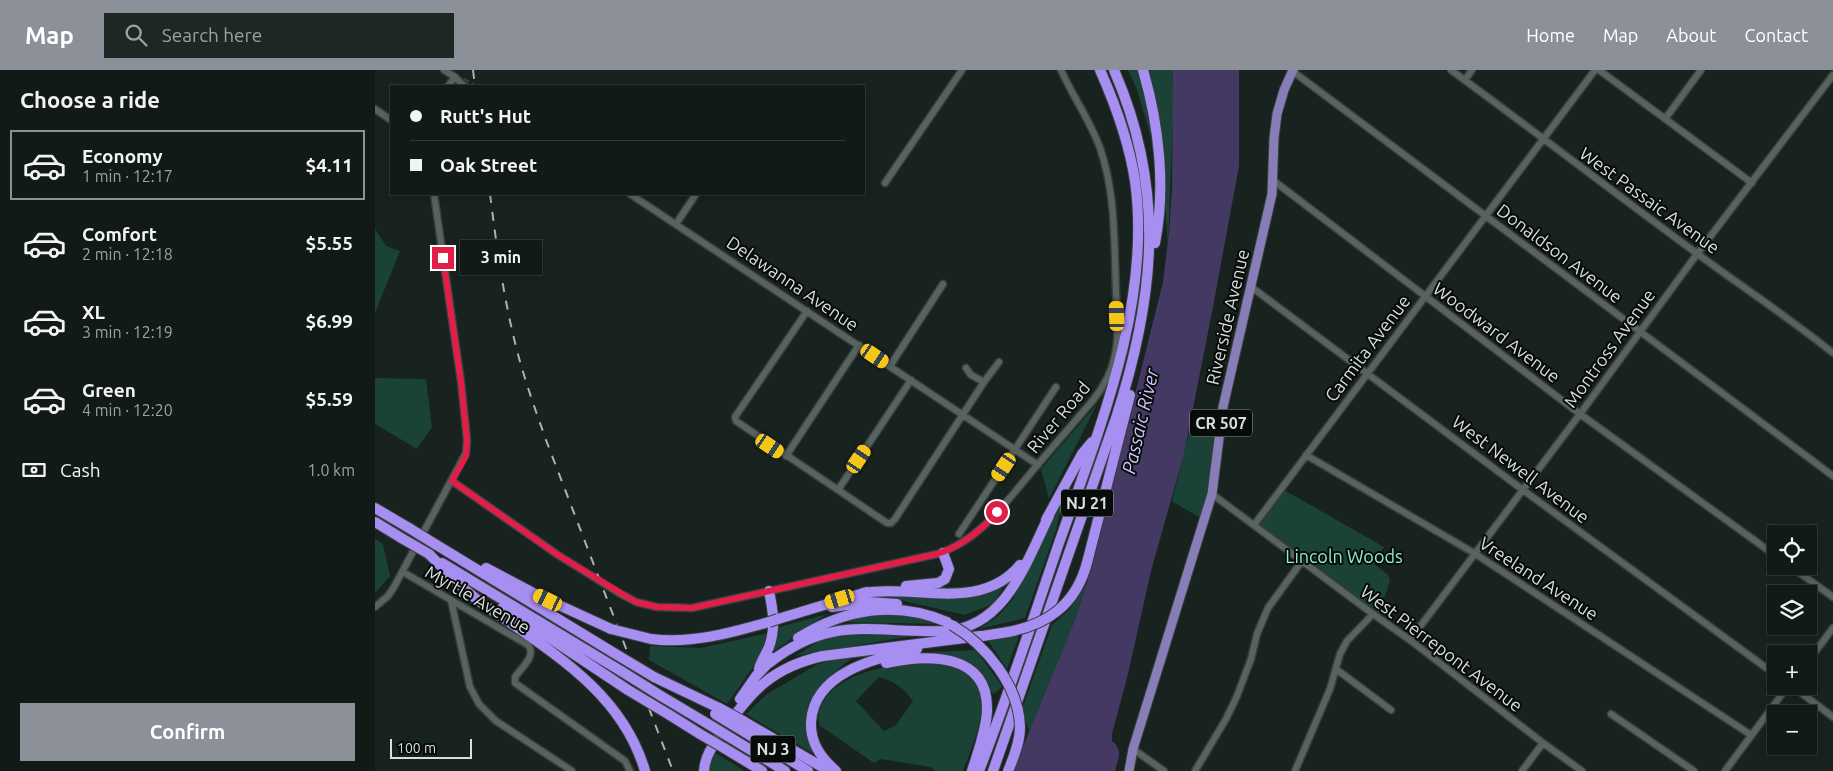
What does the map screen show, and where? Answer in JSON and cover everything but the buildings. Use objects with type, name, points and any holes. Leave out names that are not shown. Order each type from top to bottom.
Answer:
[{"type":"highway","name":"NJ 21","points":[[979,771],[1096,436],[1123,347],[1135,278],[1138,242],[1137,202],[1129,152],[1115,106],[1100,70]]},
{"type":"highway","name":"NJ 21","points":[[993,771],[1113,427],[1129,374],[1141,320],[1151,235],[1147,179],[1133,120],[1114,70]]},
{"type":"highway","points":[[1143,70],[1153,106],[1159,165],[1157,230],[1147,281]]},
{"type":"highway","points":[[705,771],[706,759],[711,748],[741,706],[757,688],[784,669],[807,659],[823,656],[1024,629],[1038,624],[1055,614],[1069,600],[1078,587],[1084,573],[1097,524],[1133,381],[1141,320]]},
{"type":"highway","points":[[769,662],[805,640],[834,631],[856,628],[946,631],[960,629],[977,622],[995,610],[1007,596],[1082,454],[1096,436]]},
{"type":"highway","name":"NJ 3","points":[[376,509],[613,653],[717,711],[808,771]]},
{"type":"highway","points":[[863,593],[896,591],[964,594],[987,589],[1008,577],[1018,566],[1049,516]]},
{"type":"highway","name":"NJ 3","points":[[376,523],[785,771]]},
{"type":"highway","points":[[435,544],[474,561],[573,612],[611,629],[651,639],[708,638],[850,604],[877,602],[915,607],[934,614],[974,640],[1001,673],[1013,698],[1018,717],[1019,732],[1017,747],[1008,771]]},
{"type":"highway","points":[[773,621],[885,588],[941,583],[949,571],[943,553]]},
{"type":"highway","points":[[429,554],[471,595],[554,653],[598,691],[627,728],[645,771]]},
{"type":"highway","points":[[453,569],[517,617],[627,690],[759,769]]},
{"type":"highway","points":[[756,676],[773,634],[773,616],[769,591]]},
{"type":"highway","points":[[698,771],[700,757],[706,745],[756,676],[786,646],[803,635],[827,623],[853,614],[887,609],[918,612],[949,623]]},
{"type":"highway","points":[[836,771],[817,750],[812,735],[811,719],[815,704],[819,695],[829,684],[859,666],[877,659],[927,646],[980,636]]},
{"type":"highway","points":[[842,675],[887,662],[921,658],[947,659],[968,669],[981,684],[985,693],[987,709],[984,732],[971,771]]},
{"type":"highway","points":[[740,725],[829,771]]},
{"type":"main road","name":"Riverside Avenue","points":[[1129,771],[1133,749],[1212,494],[1223,407],[1274,181],[1274,138],[1277,114],[1292,70]]},
{"type":"street","points":[[444,70],[463,83]]},
{"type":"street","points":[[885,184],[962,70]]},
{"type":"street","name":"River Road","points":[[452,481],[558,555],[636,602],[657,607],[692,608],[943,553],[964,542],[982,529],[1087,407],[1103,385],[1113,365],[1117,346],[1113,216],[1108,174],[1094,133],[1061,70]]},
{"type":"street","name":"Donaldson Avenue","points":[[1292,70],[1833,476]]},
{"type":"street","name":"West Passaic Avenue","points":[[1451,70],[1833,353]]},
{"type":"street","points":[[1465,80],[1472,70]]},
{"type":"street","name":"Carmita Avenue","points":[[1254,525],[1595,70]]},
{"type":"street","points":[[1599,70],[1752,184]]},
{"type":"street","points":[[1665,119],[1701,70]]},
{"type":"street","name":"Montross Avenue","points":[[1410,640],[1580,414],[1697,254],[1833,75]]},
{"type":"street","points":[[449,85],[455,77]]},
{"type":"street","points":[[375,109],[390,119]]},
{"type":"street","name":"Woodward Avenue","points":[[1274,181],[1580,414],[1767,549]]},
{"type":"street","points":[[375,607],[388,596],[403,572],[466,456],[467,440],[461,382],[434,195]]},
{"type":"street","name":"Delawanna Avenue","points":[[632,195],[1038,465]]},
{"type":"street","points":[[676,224],[695,195]]},
{"type":"street","points":[[890,366],[943,284]]},
{"type":"street","name":"West Newell Avenue","points":[[1251,286],[1523,490],[1767,668]]},
{"type":"street","points":[[807,310],[735,417],[736,421],[739,425],[887,522],[891,522],[899,513],[999,362]]},
{"type":"street","points":[[786,456],[859,345]]},
{"type":"street","points":[[966,368],[971,375],[984,382]]},
{"type":"street","points":[[838,490],[911,380]]},
{"type":"street","points":[[959,534],[1056,387]]},
{"type":"street","name":"Vreeland Avenue","points":[[1306,455],[1474,553],[1751,735]]},
{"type":"street","name":"West Pierrepont Avenue","points":[[1212,494],[1410,640],[1582,771]]},
{"type":"street","points":[[1195,771],[1226,719],[1237,696],[1251,659],[1257,634],[1268,608],[1302,561]]},
{"type":"street","name":"Myrtle Avenue","points":[[403,572],[531,648],[529,659],[515,677],[514,681],[517,685],[625,761],[630,771]]},
{"type":"street","points":[[1802,575],[1833,598]]},
{"type":"street","points":[[451,600],[470,687],[479,704],[496,721],[572,771]]},
{"type":"street","points":[[1295,771],[1324,703],[1345,644],[1373,614]]},
{"type":"street","points":[[1817,650],[1832,631]]},
{"type":"street","points":[[1336,670],[1391,710]]},
{"type":"street","points":[[1725,771],[1783,695]]},
{"type":"street","points":[[1802,695],[1833,717]]},
{"type":"street","points":[[1611,714],[1694,771]]},
{"type":"street","points":[[1522,771],[1543,743]]},
{"type":"street","points":[[1133,749],[1164,771]]},
{"type":"green space","points":[[1128,70],[1175,70],[1168,246],[1163,178],[1137,90]]},
{"type":"green space","points":[[375,229],[386,246],[400,251],[375,313]]},
{"type":"green space","points":[[375,378],[426,379],[432,427],[417,449],[375,424]]},
{"type":"green space","points":[[1097,404],[1049,499],[1041,469]]},
{"type":"green space","points":[[1192,421],[1217,425],[1212,474],[1202,519],[1172,501]]},
{"type":"green space","name":"Lincoln Woods","points":[[1284,490],[1384,547],[1374,564],[1388,575],[1390,581],[1378,616],[1259,525]]},
{"type":"green space","points":[[1062,502],[1056,530],[1025,618],[979,629],[998,616],[1013,599]]},
{"type":"green space","points":[[375,539],[383,544],[390,576],[375,593]]},
{"type":"green space","points":[[1087,583],[1076,617],[1029,732],[1022,709],[1052,625],[1070,609]]},
{"type":"green space","points":[[1003,588],[993,604],[965,615],[882,596],[969,597]]},
{"type":"green space","points":[[898,613],[931,619],[937,624],[843,622],[865,616]]},
{"type":"green space","points":[[827,614],[774,651],[779,627]]},
{"type":"green space","points":[[856,632],[918,635],[795,656],[826,637]]},
{"type":"green space","points":[[768,633],[756,663],[727,704],[649,660],[650,646],[701,648]]},
{"type":"green space","points":[[1019,636],[1007,669],[987,639]]},
{"type":"green space","points":[[976,650],[1002,686],[994,694],[964,660],[949,655],[929,652]]},
{"type":"green space","points":[[857,654],[826,680],[812,696],[808,705],[807,719],[812,753],[746,714],[767,694],[818,664]]},
{"type":"green space","points":[[941,663],[963,670],[973,680],[979,692],[980,718],[973,746],[963,771],[935,771],[931,767],[881,759],[874,763],[819,725],[818,710],[832,690],[847,680],[885,667]],"holes":[[[879,677],[898,686],[913,701],[896,725],[884,731],[856,701]]]},
{"type":"green space","points":[[714,752],[745,771],[709,771]]},
{"type":"water","name":"Passaic River","points":[[1173,70],[1239,70],[1239,166],[1184,454],[1151,571],[1128,674],[1112,734],[1112,741],[1119,751],[1119,758],[1115,771],[1013,771],[1076,617],[1093,563],[1163,282],[1172,188]]},
{"type":"tunnel","points":[[463,80],[471,85]]},
{"type":"railway","points":[[473,70],[475,85]]},
{"type":"railway","points":[[490,195],[506,299],[516,347],[528,388],[546,440],[673,771]]},
{"type":"route","points":[[443,258],[461,382],[467,440],[466,456],[452,481],[558,555],[636,602],[657,607],[692,608],[937,554],[959,546],[969,539],[982,529],[997,512]]}]
